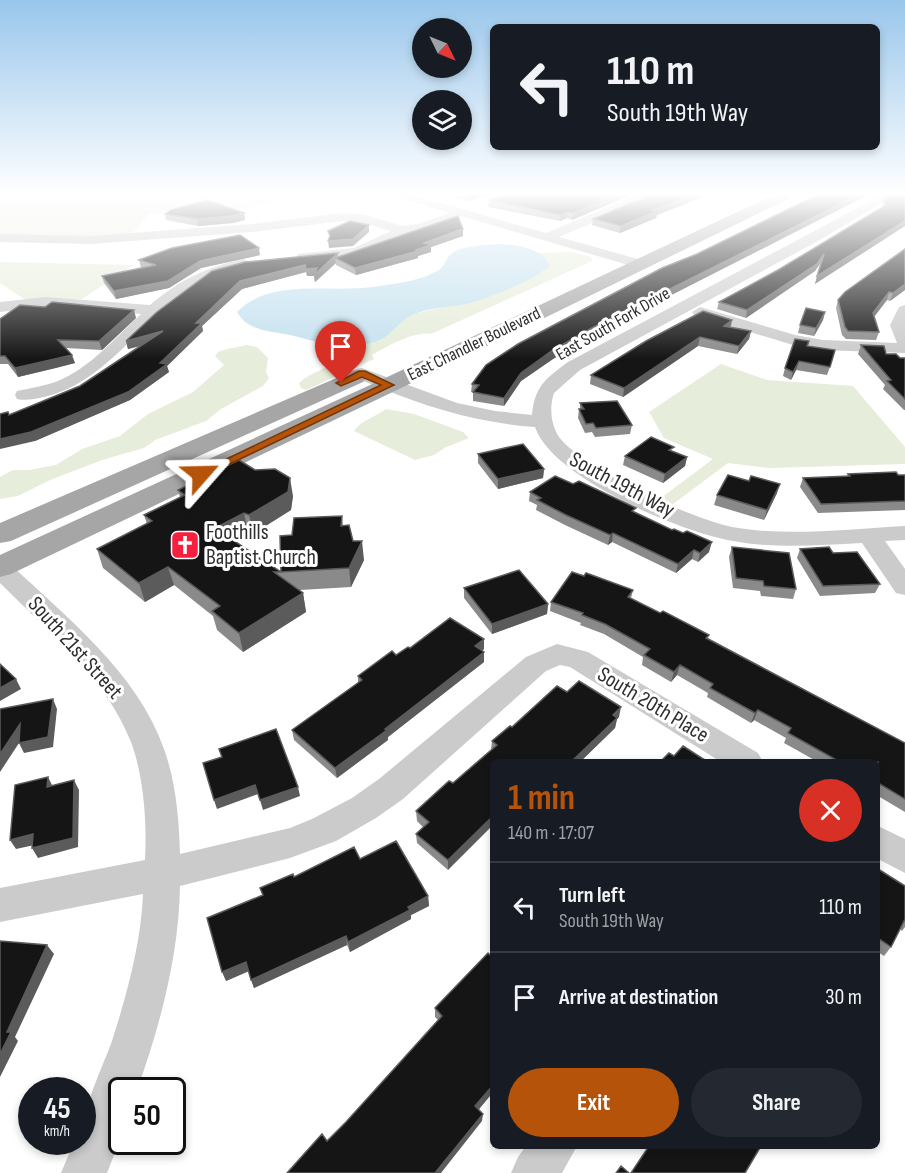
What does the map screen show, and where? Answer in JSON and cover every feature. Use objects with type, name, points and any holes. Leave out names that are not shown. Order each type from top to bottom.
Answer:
[{"type":"main road","points":[[585,271],[632,250]]},
{"type":"main road","name":"East Chandler Boulevard","points":[[0,568],[670,250]]},
{"type":"main road","name":"East Chandler Boulevard","points":[[424,345],[455,331]]},
{"type":"main road","name":"East Chandler Boulevard","points":[[0,534],[393,359]]},
{"type":"street","points":[[283,259],[362,250]]},
{"type":"street","points":[[591,250],[640,264]]},
{"type":"street","name":"East South Fork Drive","points":[[543,422],[543,396],[557,379],[574,366],[792,250]]},
{"type":"street","points":[[24,395],[51,390],[74,380],[105,357],[156,310],[192,281],[207,273],[255,262]]},
{"type":"street","points":[[0,307],[45,302],[156,310]]},
{"type":"street","points":[[683,306],[793,340],[849,347],[905,348]]},
{"type":"street","points":[[905,310],[898,325],[905,342]]},
{"type":"street","points":[[362,373],[423,400],[455,409],[517,421],[543,422]]},
{"type":"street","name":"South 19th Way","points":[[543,422],[550,438],[577,466],[617,488],[699,525],[759,538],[905,533]]},
{"type":"street","points":[[868,534],[905,587]]},
{"type":"street","name":"South 21st Street","points":[[0,568],[87,654],[111,682],[143,734],[151,759],[163,828],[163,874],[156,949],[146,997],[126,1060],[84,1173]]},
{"type":"street","name":"South 20th Place","points":[[163,874],[290,843],[324,830],[391,789],[536,664],[557,654],[578,658],[742,759]]},
{"type":"street","points":[[880,842],[905,857]]},
{"type":"street","points":[[0,905],[163,874]]},
{"type":"street","points":[[534,1173],[552,1149]]},
{"type":"green space","points":[[572,252],[591,257],[592,261],[431,334],[417,334],[401,340],[372,355],[374,359],[306,390],[301,388],[299,383],[303,379],[330,365],[339,357],[336,353],[319,346],[356,346],[371,343],[384,337],[412,314],[484,298],[544,271],[547,260],[537,253]]},
{"type":"green space","points":[[0,262],[133,265],[82,299],[24,299],[0,283]]},
{"type":"green space","points":[[247,345],[257,347],[268,358],[266,372],[269,378],[263,386],[221,409],[206,421],[155,440],[144,448],[102,460],[50,480],[18,496],[0,499],[0,477],[13,470],[29,470],[56,465],[82,449],[120,436],[148,414],[193,392],[224,365],[215,356],[218,352]]},
{"type":"green space","points":[[721,364],[767,380],[853,386],[905,447],[905,464],[769,468],[728,463],[665,510],[653,504],[713,459],[664,438],[649,412]]},
{"type":"green space","points":[[386,409],[414,414],[463,432],[469,438],[446,447],[434,455],[415,460],[354,431],[361,424]]},
{"type":"water","points":[[458,250],[533,250],[542,255],[549,267],[522,283],[489,297],[470,303],[420,312],[406,318],[382,339],[364,345],[325,344],[262,330],[248,324],[237,312],[250,301],[283,291],[373,287],[412,280],[438,270],[449,256]]},
{"type":"building","points":[[167,250],[251,250],[200,261],[168,281],[114,291],[102,276],[156,265],[139,260]]},
{"type":"building","points":[[359,250],[418,251],[355,268],[335,258]]},
{"type":"building","points":[[706,250],[749,250],[553,350],[521,373],[504,398],[473,392],[479,385],[472,384],[486,365],[518,344],[662,268]]},
{"type":"building","points":[[812,250],[859,250],[817,276],[824,254],[817,264],[747,310],[719,302]]},
{"type":"building","points":[[905,250],[905,284],[893,293],[889,292],[873,313],[879,332],[848,331],[838,300],[845,292]]},
{"type":"building","points":[[338,253],[314,275],[317,268],[306,269],[305,265],[240,281],[196,323],[202,323],[160,363],[167,364],[128,392],[31,432],[0,439],[0,414],[8,412],[9,415],[80,386],[163,331],[126,341],[157,312],[212,271],[245,262]]},
{"type":"building","points":[[52,302],[134,310],[99,341],[58,340],[72,355],[15,368],[5,356],[0,356],[0,319],[20,305],[45,307]]},
{"type":"building","points":[[806,308],[825,312],[816,328],[800,325]]},
{"type":"building","points":[[703,311],[732,320],[724,326],[751,331],[739,346],[700,337],[624,388],[591,375],[646,341]]},
{"type":"building","points":[[795,339],[809,341],[807,346],[835,350],[830,367],[799,361],[793,372],[785,368]]},
{"type":"building","points":[[861,345],[884,346],[886,354],[896,354],[900,358],[905,358],[905,399],[887,381],[891,380]]},
{"type":"building","points":[[617,401],[632,425],[596,428],[593,423],[586,424],[579,409],[584,409],[580,403]]},
{"type":"building","points":[[651,437],[674,447],[669,450],[687,457],[665,474],[625,456]]},
{"type":"building","points":[[523,444],[544,469],[498,479],[478,454]]},
{"type":"building","points":[[239,460],[255,470],[275,469],[290,478],[288,492],[249,515],[244,513],[215,528],[281,572],[274,572],[303,593],[239,633],[212,611],[220,606],[168,567],[139,583],[97,549],[152,521],[144,515],[185,495],[178,490]]},
{"type":"building","points":[[896,472],[898,475],[905,475],[905,501],[821,504],[803,478],[850,476],[848,474]]},
{"type":"building","points":[[728,475],[749,481],[751,476],[780,484],[767,510],[717,495]]},
{"type":"building","points":[[555,476],[573,484],[579,481],[636,508],[632,511],[672,530],[683,533],[687,531],[712,542],[700,553],[694,550],[678,564],[537,500],[541,498],[530,492]]},
{"type":"building","points":[[342,516],[341,526],[349,525],[353,541],[362,541],[349,568],[281,572],[280,536],[292,535],[294,518]]},
{"type":"building","points":[[732,547],[789,553],[796,589],[764,586],[763,581],[736,578]]},
{"type":"building","points":[[829,547],[833,553],[857,552],[880,584],[823,586],[800,549]]},
{"type":"building","points":[[519,570],[548,604],[492,624],[464,588]]},
{"type":"building","points":[[572,572],[584,576],[586,573],[633,590],[628,597],[660,613],[663,611],[709,635],[706,638],[905,743],[905,799],[880,784],[880,759],[835,759],[788,733],[791,728],[758,710],[755,713],[710,688],[713,684],[680,665],[674,672],[644,655],[650,649],[605,624],[582,615],[583,613],[551,602]]},
{"type":"building","points":[[450,618],[484,639],[475,646],[484,652],[385,729],[387,730],[335,768],[292,730],[362,680],[358,676],[392,651],[396,655],[410,648]]},
{"type":"building","points":[[0,664],[16,679],[0,688]]},
{"type":"building","points":[[579,681],[621,707],[613,715],[617,718],[574,759],[490,759],[490,819],[448,860],[416,834],[429,822],[416,811],[449,781],[453,783],[497,745],[492,741],[510,726],[512,727],[557,686],[567,692]]},
{"type":"building","points":[[53,699],[48,737],[19,743],[20,724],[0,754],[0,709]]},
{"type":"building","points":[[276,729],[298,787],[260,800],[255,785],[214,800],[203,763],[222,757],[219,749]]},
{"type":"building","points":[[683,746],[703,759],[663,759],[669,753],[674,756]]},
{"type":"building","points":[[48,777],[47,787],[74,780],[73,838],[32,848],[33,834],[10,840],[15,785]]},
{"type":"building","points":[[396,841],[428,896],[408,907],[410,910],[348,942],[346,936],[251,980],[246,962],[222,972],[207,918],[263,895],[260,888],[293,874],[294,877],[354,847],[360,859]]},
{"type":"building","points":[[880,870],[905,886],[905,919],[891,947],[880,939]]},
{"type":"building","points":[[0,941],[47,945],[7,1032],[11,1032],[0,1054]]},
{"type":"building","points":[[488,953],[490,955],[490,1089],[475,1106],[483,1114],[435,1173],[287,1173],[322,1134],[327,1141],[346,1122],[442,1016],[435,1008]]},
{"type":"building","points":[[647,1149],[759,1149],[745,1173],[631,1173]]},
{"type":"building","points":[[621,1166],[629,1173],[616,1173]]},
{"type":"place","name":"Foothills Baptist Church","points":[[185,545]]},
{"type":"route","points":[[201,474],[389,385],[362,373],[341,383]]}]
